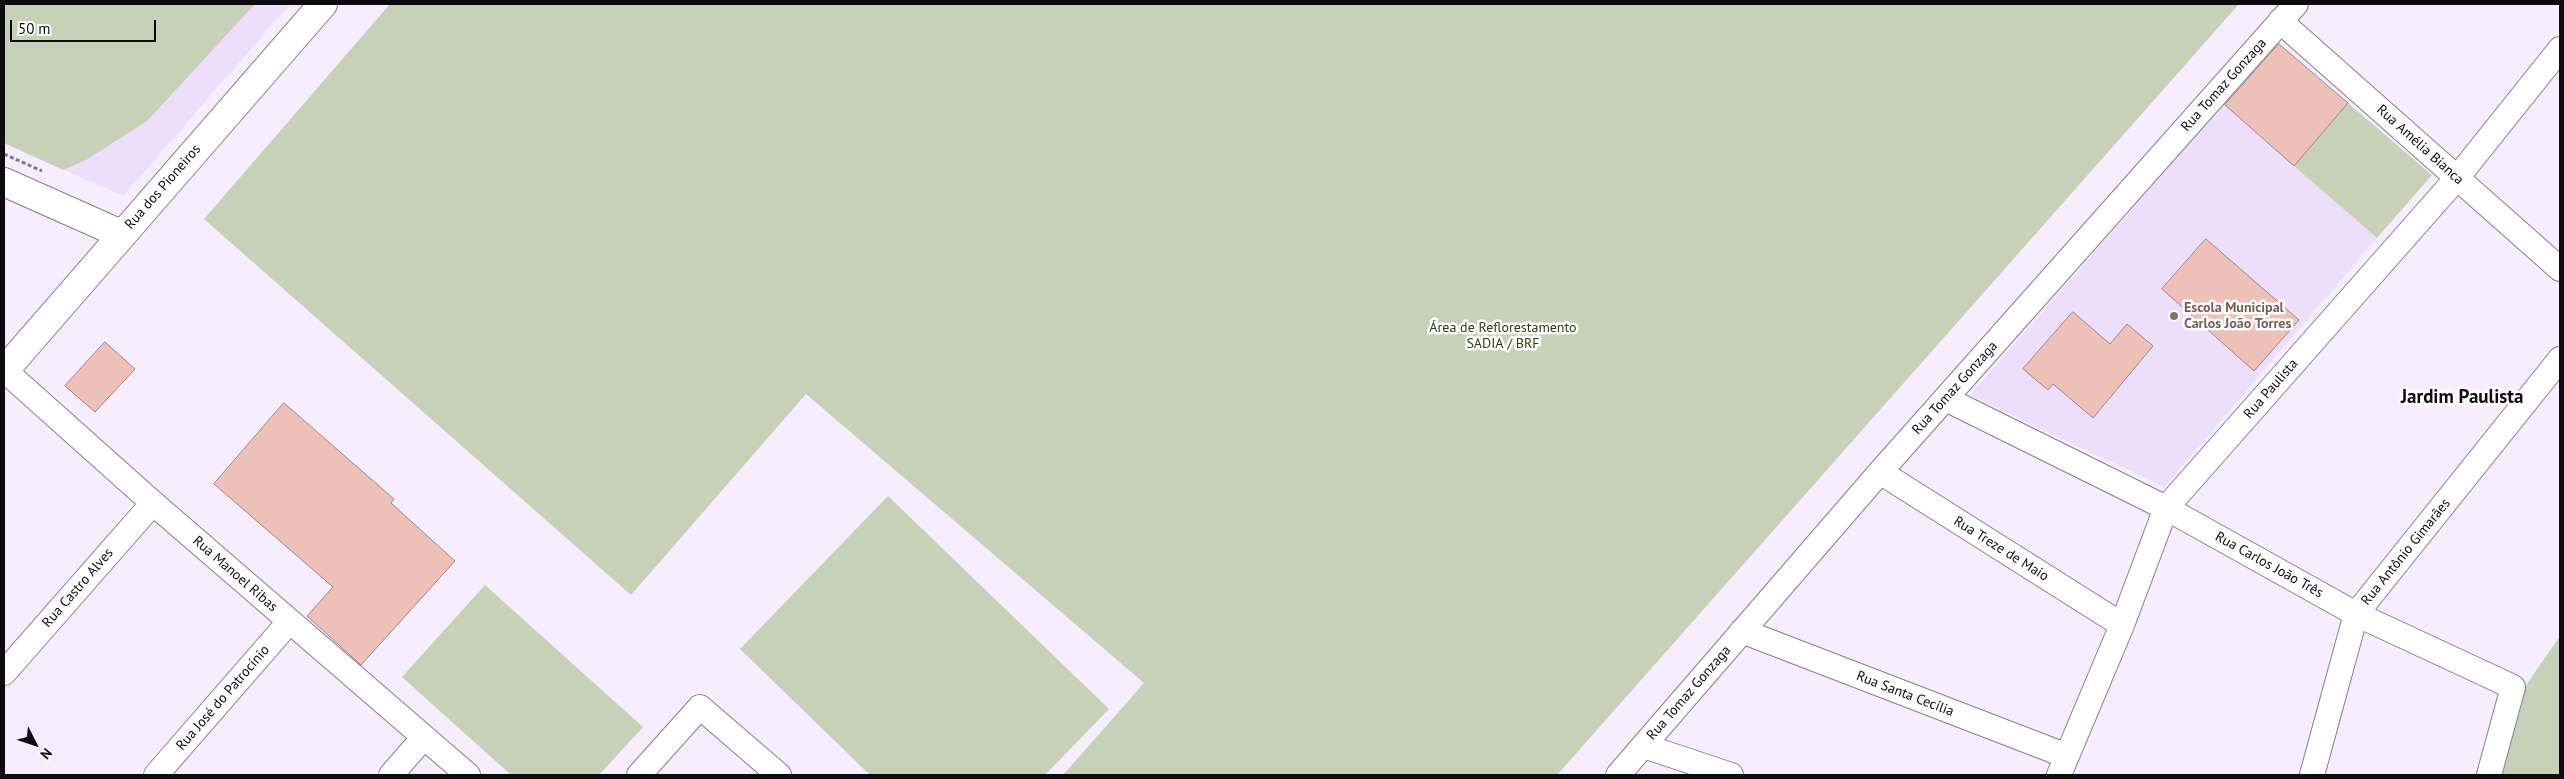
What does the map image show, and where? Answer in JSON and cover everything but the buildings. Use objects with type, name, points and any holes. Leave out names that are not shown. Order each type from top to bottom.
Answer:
[{"type":"main road","name":"Rua dos Pioneiros","points":[[4,370],[323,4]]},
{"type":"main road","points":[[4,182],[114,230],[124,232]]},
{"type":"street","name":"Rua Tomaz Gonzaga","points":[[1618,775],[1880,472],[2296,4]]},
{"type":"street","name":"Rua Amélia Bianca","points":[[2280,21],[2560,269]]},
{"type":"street","name":"Rua Paulista","points":[[2063,766],[2122,625],[2166,508],[2457,178],[2560,49]]},
{"type":"street","name":"Rua Antônio Gimarães","points":[[2312,775],[2356,614],[2560,359]]},
{"type":"street","name":"Rua Manoel Ribas","points":[[4,370],[153,503],[468,775]]},
{"type":"street","name":"Rua Carlos João Três","points":[[1946,398],[2166,508],[2356,614],[2513,687],[2489,775]]},
{"type":"street","name":"Rua Treze de Maio","points":[[1880,472],[2122,625]]},
{"type":"street","name":"Rua Castro Alves","points":[[4,673],[153,503]]},
{"type":"street","name":"Rua José do Patrocínio","points":[[156,775],[290,621]]},
{"type":"street","name":"Rua Santa Cecília","points":[[1742,631],[2063,766]]},
{"type":"street","points":[[639,775],[700,707],[779,775]]},
{"type":"street","points":[[391,775],[424,737]]},
{"type":"street","points":[[1644,746],[1731,775]]},
{"type":"shaded area","points":[[4,4],[290,4],[123,196],[4,143]]},
{"type":"shaded area","name":"Escola Municipal Carlos João Torres","points":[[2224,104],[2377,238],[2164,487],[1970,395]]},
{"type":"green space","points":[[4,4],[255,4],[147,121],[86,160],[63,170],[4,143]]},
{"type":"green space","name":"Área de Reflorestamento SADIA / BRF","points":[[390,4],[2239,4],[1557,775],[1063,775],[1144,683],[806,394],[631,595],[204,219]]},
{"type":"green space","points":[[2348,103],[2432,175],[2377,238],[2294,166]]},
{"type":"green space","points":[[888,496],[1109,709],[1045,775],[870,775],[740,649]]},
{"type":"green space","points":[[485,585],[643,727],[599,775],[511,775],[402,677]]},
{"type":"green space","points":[[2560,636],[2560,775],[2498,775],[2524,688]]},
{"type":"place","name":"Escola Municipal Carlos João Torres","points":[[2174,316]]},
{"type":"district","name":"Jardim Paulista","points":[[2462,398]]}]
